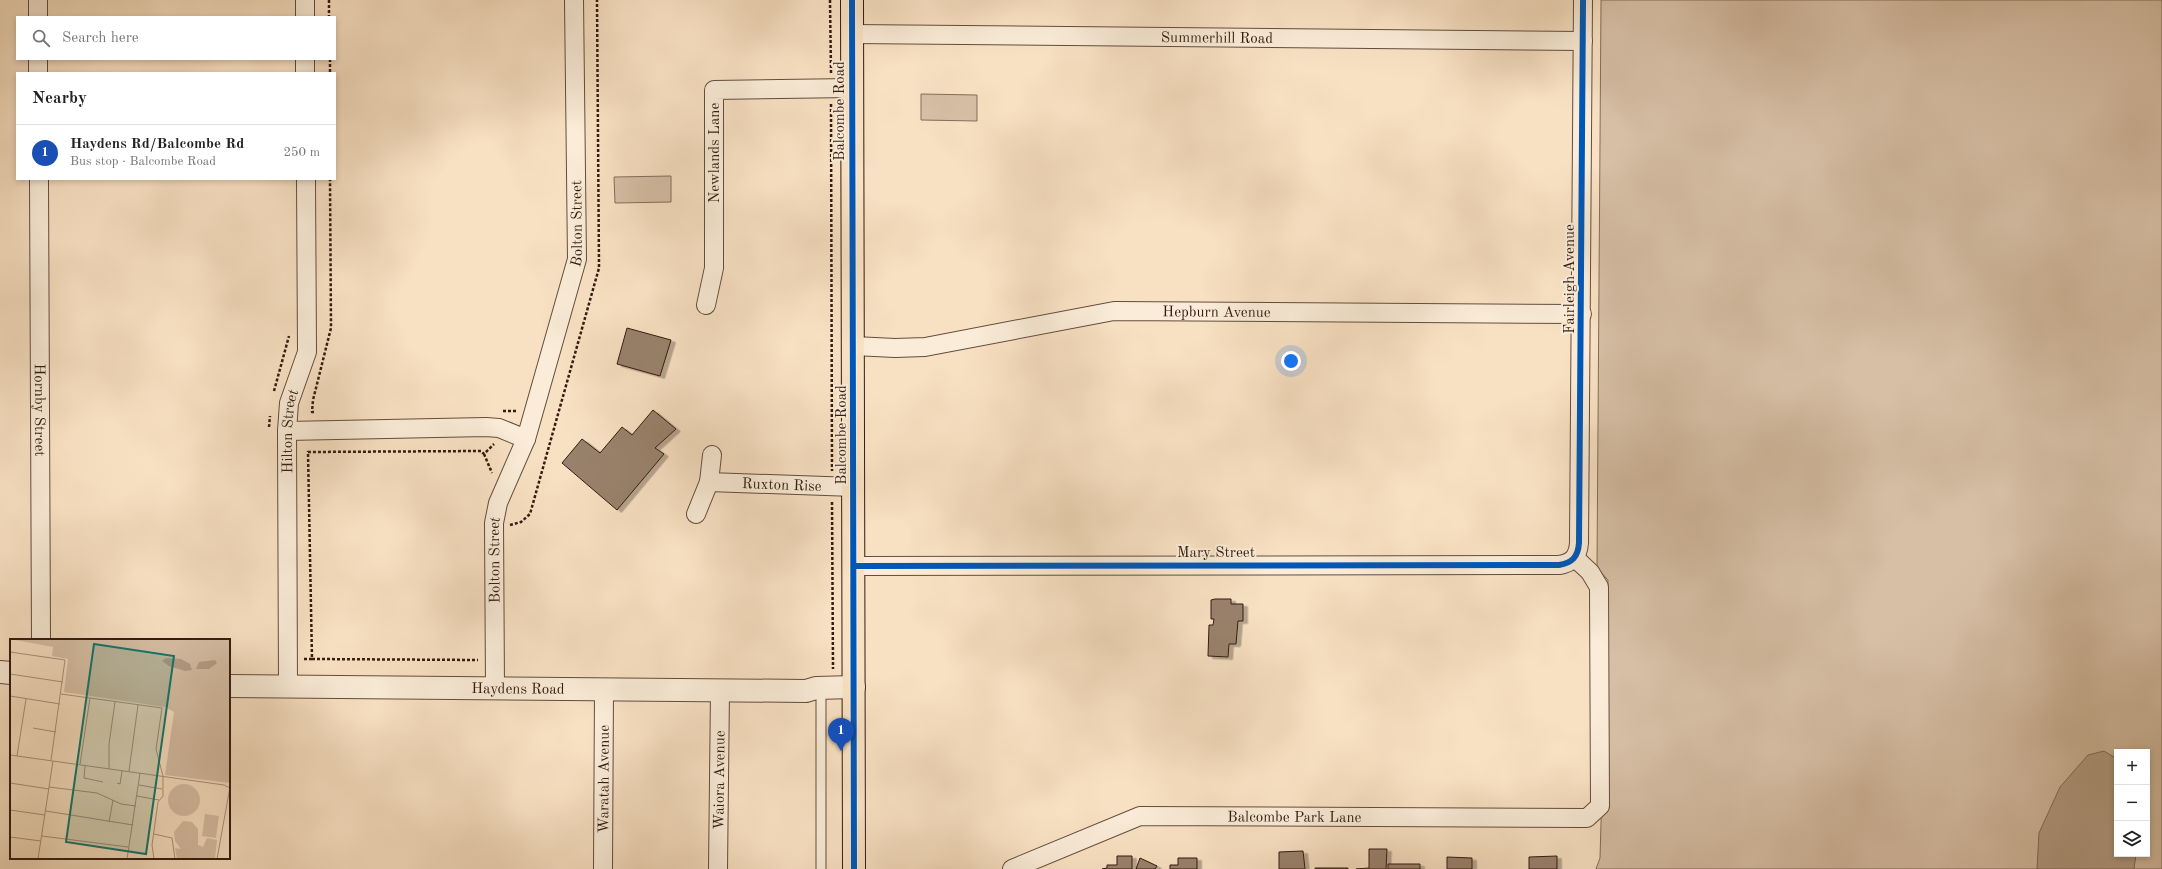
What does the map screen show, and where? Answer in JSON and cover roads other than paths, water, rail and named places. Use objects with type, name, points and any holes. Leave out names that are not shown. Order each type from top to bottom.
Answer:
[{"type":"main road","name":"Balcombe Road","points":[[852,0],[854,346],[854,869]]},
{"type":"street","points":[[38,0],[38,16]]},
{"type":"street","points":[[305,0],[305,16]]},
{"type":"street","name":"Bolton Street","points":[[495,688],[494,523],[519,436],[577,259],[574,0]]},
{"type":"street","name":"Fairleigh Avenue","points":[[1575,558],[1579,544],[1582,314],[1583,0]]},
{"type":"street","name":"Summerhill Road","points":[[852,34],[1583,41]]},
{"type":"street","points":[[38,60],[38,72]]},
{"type":"street","points":[[305,60],[306,72]]},
{"type":"street","name":"Newlands Lane","points":[[706,305],[714,268],[714,90],[852,88]]},
{"type":"street","name":"Hornby Street","points":[[39,180],[42,639]]},
{"type":"street","name":"Hilton Street","points":[[288,687],[287,431],[289,403],[307,352],[306,180]]},
{"type":"street","name":"Hepburn Avenue","points":[[854,346],[895,348],[925,347],[1114,311],[1582,314]]},
{"type":"street","points":[[287,431],[499,428],[519,436]]},
{"type":"street","points":[[696,514],[709,482],[712,455]]},
{"type":"street","name":"Ruxton Rise","points":[[709,482],[854,487]]},
{"type":"street","name":"Mary Street","points":[[854,566],[1559,565],[1575,558]]},
{"type":"street","name":"Balcombe Park Lane","points":[[1012,869],[1140,816],[1587,818],[1600,806],[1599,587],[1590,572],[1575,558]]},
{"type":"street","points":[[0,672],[10,673]]},
{"type":"street","name":"Haydens Road","points":[[230,686],[720,690],[814,695],[854,694]]},
{"type":"street","name":"Waratah Avenue","points":[[603,869],[604,689]]},
{"type":"street","name":"Waiora Avenue","points":[[718,869],[720,690]]},
{"type":"lane","points":[[814,695],[821,869]]},
{"type":"place","name":"Haydens Rd/Balcombe Rd","points":[[841,751]]}]
